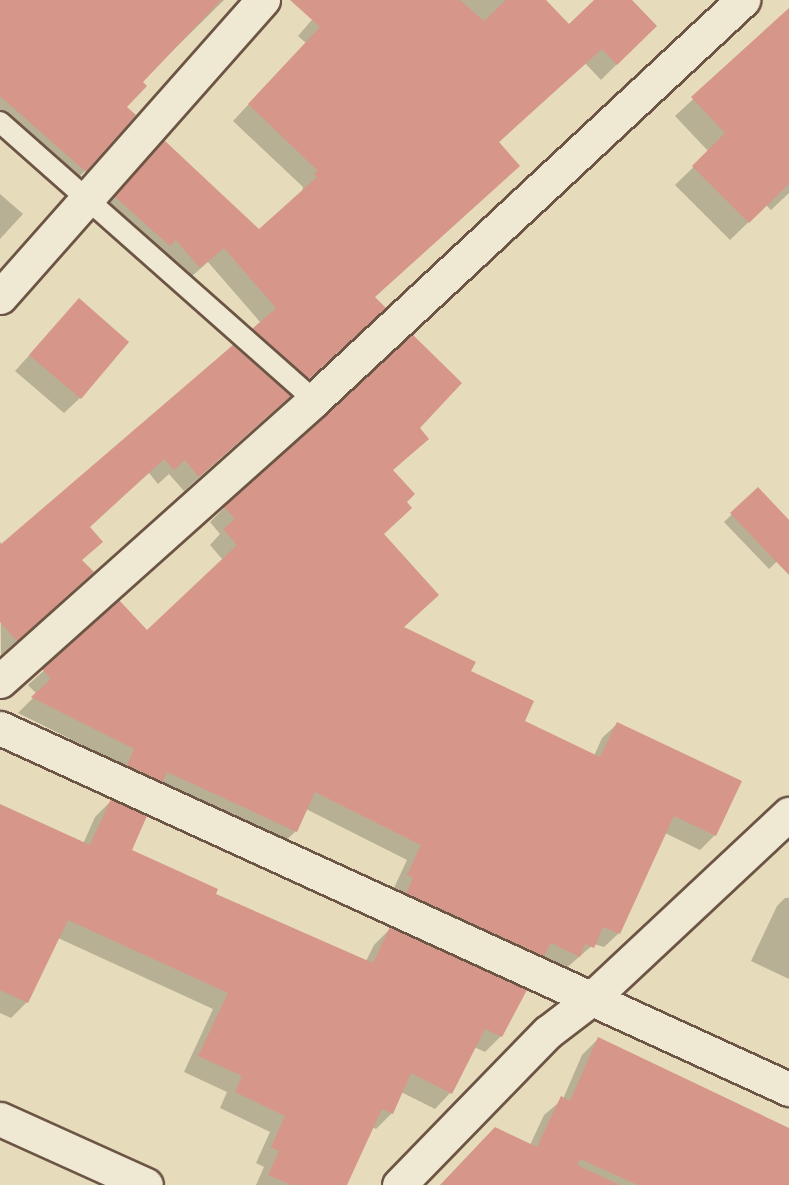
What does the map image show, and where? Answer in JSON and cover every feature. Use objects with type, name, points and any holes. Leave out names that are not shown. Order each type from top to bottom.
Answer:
[{"type":"street","points":[[0,297],[263,0]]},
{"type":"street","points":[[0,681],[314,400],[742,0]]},
{"type":"street","points":[[0,728],[789,1089]]},
{"type":"street","points":[[399,1185],[548,1032],[591,999],[789,814]]},
{"type":"street","points":[[0,1119],[146,1185]]},
{"type":"lane","points":[[0,122],[314,400]]},
{"type":"building","points":[[0,0],[221,0],[143,82],[147,86],[127,107],[136,115],[86,172],[0,96]]},
{"type":"building","points":[[290,0],[460,0],[484,21],[506,0],[546,0],[569,24],[594,0],[632,0],[657,26],[617,65],[602,49],[499,142],[520,166],[375,297],[386,308],[309,379],[252,329],[276,308],[224,248],[200,268],[176,240],[170,246],[114,196],[164,140],[259,229],[317,177],[314,174],[318,171],[248,104],[320,27]]},
{"type":"building","points":[[789,8],[789,184],[749,223],[692,166],[725,133],[691,97]]},
{"type":"building","points":[[79,298],[129,342],[81,399],[29,355]]},
{"type":"building","points":[[412,334],[462,383],[420,428],[429,439],[393,470],[415,494],[407,502],[412,508],[384,534],[439,595],[404,627],[476,662],[471,671],[534,701],[525,721],[600,757],[617,722],[742,781],[716,836],[674,816],[620,934],[603,927],[594,948],[585,944],[580,957],[551,943],[544,956],[406,893],[413,878],[407,875],[421,845],[315,792],[297,832],[167,772],[163,782],[127,765],[134,749],[31,697],[51,679],[42,669],[119,600],[147,630],[237,545],[223,529],[235,519],[223,506]]},
{"type":"building","points":[[233,345],[291,396],[199,477],[185,460],[174,470],[164,459],[90,527],[103,542],[82,560],[94,572],[17,641],[0,622],[0,545]]},
{"type":"building","points":[[758,487],[789,520],[789,575],[730,513]]},
{"type":"building","points":[[111,799],[147,816],[132,850],[218,889],[216,894],[373,963],[390,927],[527,990],[502,1037],[485,1029],[452,1094],[411,1073],[393,1114],[382,1109],[347,1185],[291,1185],[268,1175],[279,1151],[271,1147],[285,1116],[235,1092],[242,1076],[198,1056],[228,993],[68,920],[28,1003],[0,990],[0,804],[90,845]]},
{"type":"building","points":[[598,1037],[789,1128],[789,1185],[638,1185],[580,1159],[577,1165],[620,1185],[440,1185],[495,1127],[537,1147],[561,1096],[570,1101]]}]
